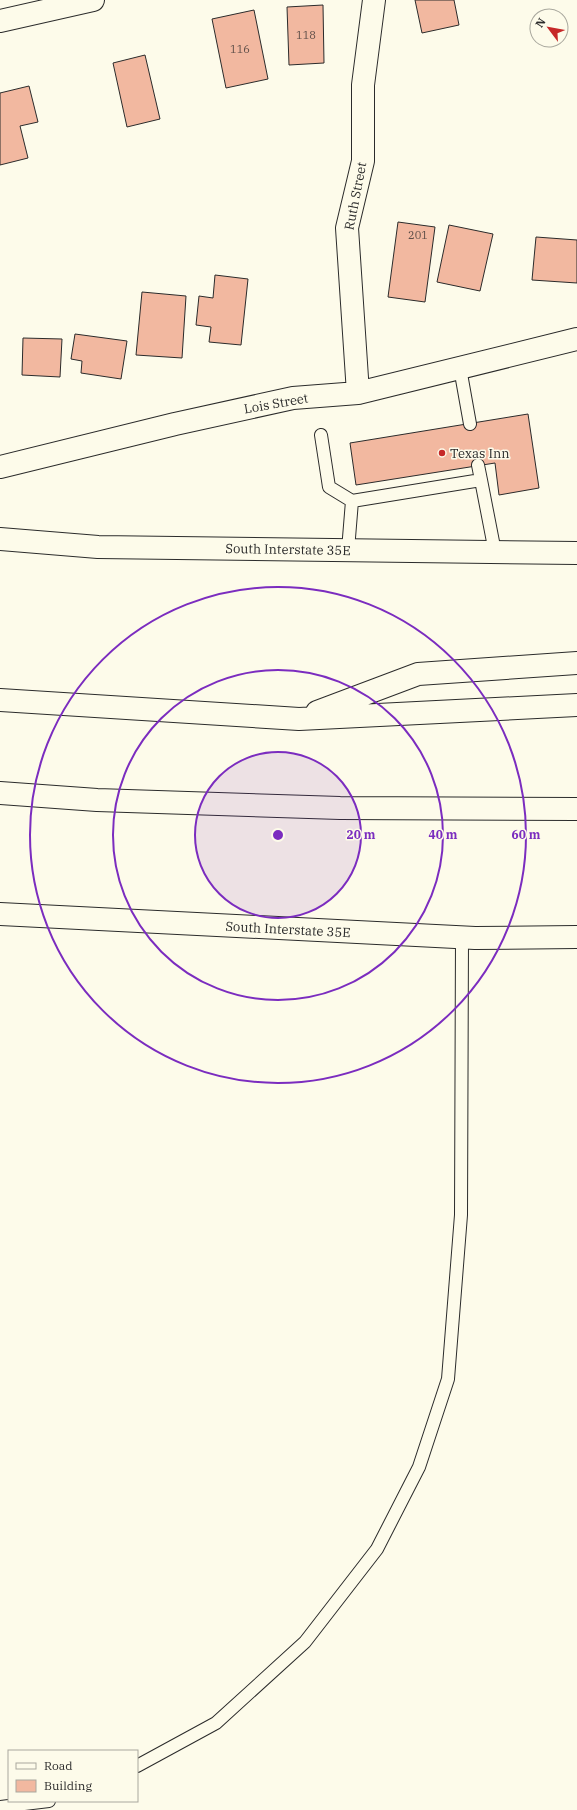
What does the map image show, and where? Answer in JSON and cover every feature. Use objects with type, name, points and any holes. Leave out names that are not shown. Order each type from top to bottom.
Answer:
[{"type":"main road","points":[[0,21],[93,0]]},
{"type":"main road","name":"Ruth Street","points":[[358,393],[347,228],[364,161],[363,85],[374,0]]},
{"type":"main road","name":"Lois Street","points":[[0,467],[174,424],[293,398],[358,393],[577,339]]},
{"type":"main road","name":"South Interstate 35E","points":[[0,540],[98,547],[577,553]]},
{"type":"main road","points":[[299,719],[418,674],[577,663]]},
{"type":"main road","points":[[0,700],[299,719],[577,705]]},
{"type":"main road","points":[[0,793],[97,800],[340,808],[577,809]]},
{"type":"main road","name":"South Interstate 35E","points":[[0,914],[462,938],[577,937]]},
{"type":"lane","points":[[460,368],[470,424]]},
{"type":"lane","points":[[321,435],[329,487],[352,501],[481,480]]},
{"type":"lane","points":[[478,465],[495,552]]},
{"type":"lane","points":[[348,550],[352,501]]},
{"type":"lane","points":[[138,1765],[216,1723],[305,1642],[377,1549],[419,1467],[448,1379],[461,1215],[462,938]]},
{"type":"lane","points":[[0,1807],[41,1802]]},
{"type":"building","points":[[415,0],[454,0],[459,25],[422,33]]},
{"type":"building","points":[[323,5],[324,63],[289,65],[287,7]]},
{"type":"building","points":[[254,10],[268,79],[226,88],[212,19]]},
{"type":"building","points":[[145,55],[160,119],[127,127],[113,63]]},
{"type":"building","points":[[29,86],[38,122],[20,126],[28,158],[0,165],[0,93]]},
{"type":"building","points":[[398,222],[435,227],[425,302],[388,297]]},
{"type":"building","points":[[449,225],[493,234],[480,291],[437,282]]},
{"type":"building","points":[[536,237],[577,240],[577,283],[532,280]]},
{"type":"building","points":[[215,275],[248,279],[241,345],[209,342],[211,327],[196,325],[199,296],[213,298]]},
{"type":"building","points":[[142,292],[186,296],[182,358],[136,355]]},
{"type":"building","points":[[75,334],[127,341],[121,379],[81,373],[82,361],[71,359]]},
{"type":"building","points":[[23,338],[62,339],[60,377],[22,375]]},
{"type":"building","name":"Texas Inn","points":[[528,414],[539,488],[499,495],[495,463],[356,485],[350,443]]},
{"type":"place","name":"Texas Inn","points":[[442,453]]}]
